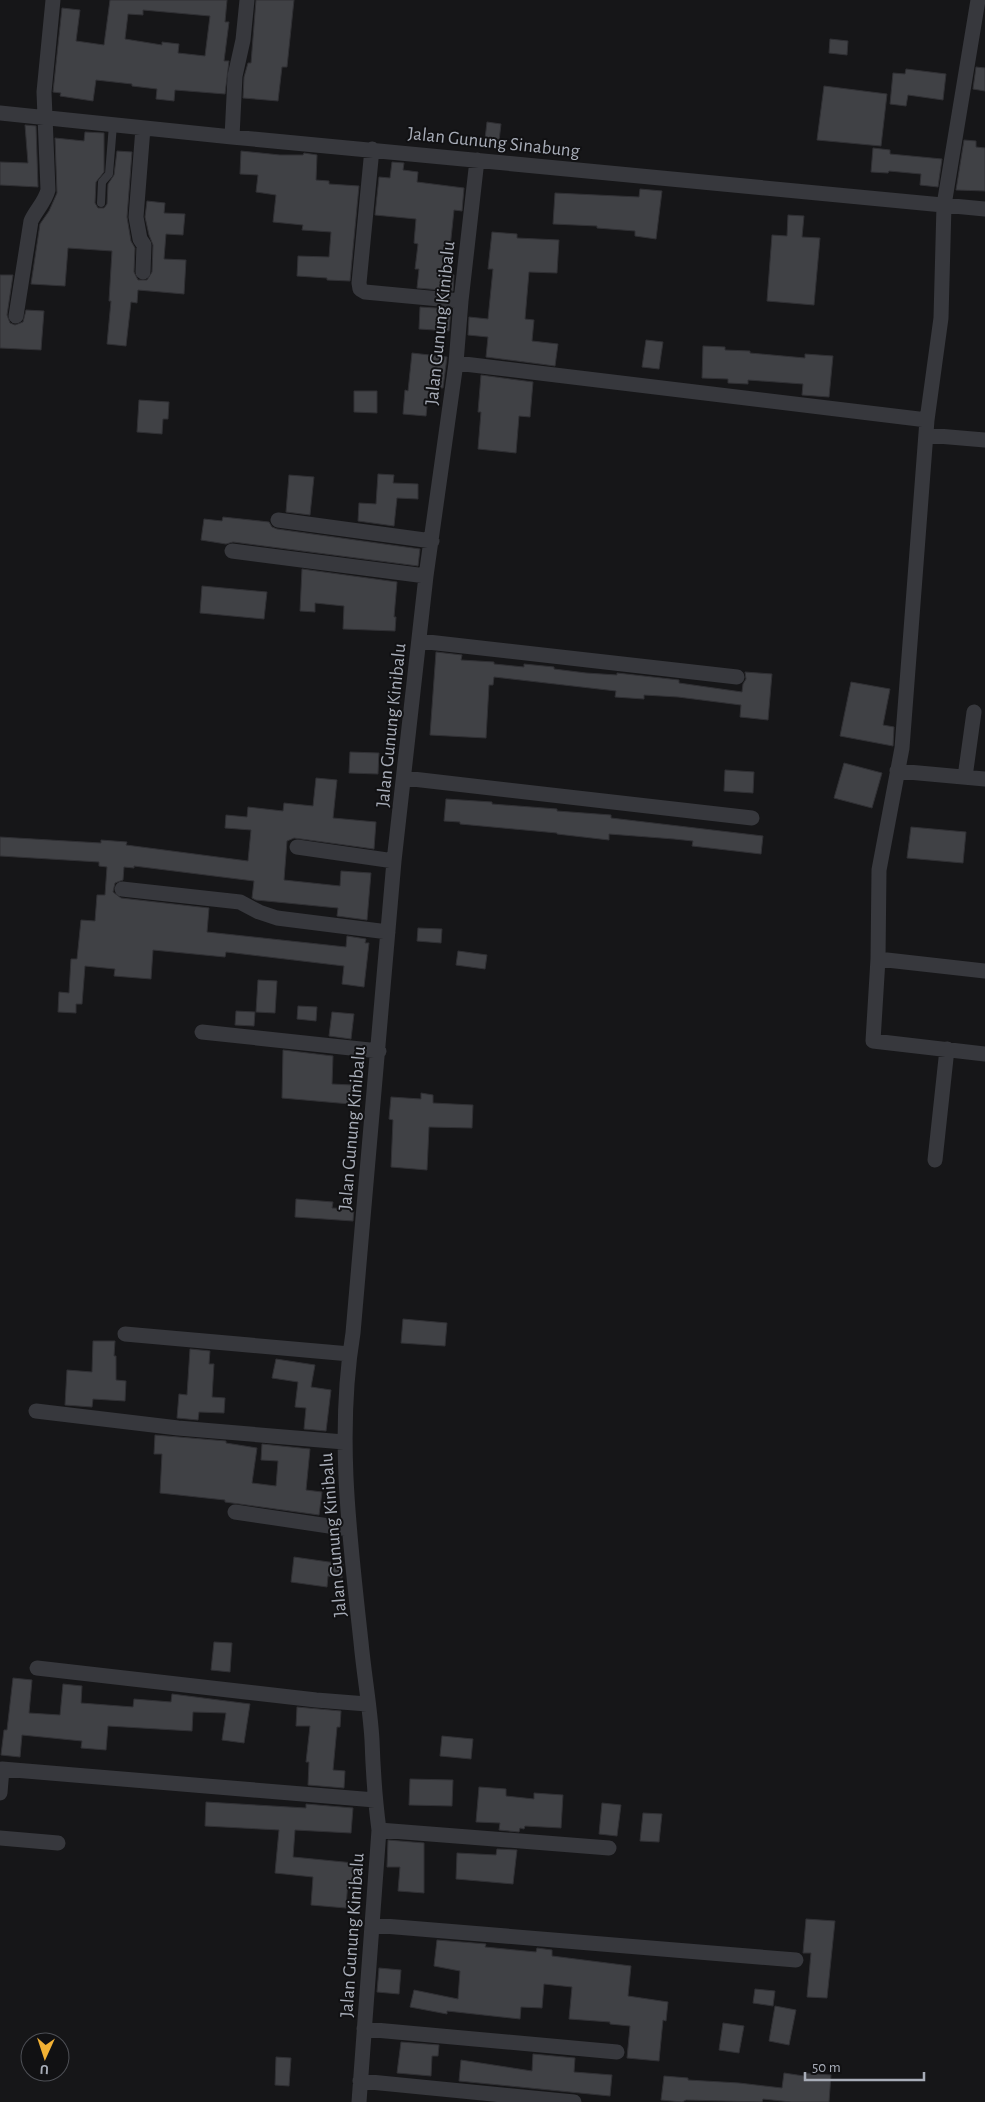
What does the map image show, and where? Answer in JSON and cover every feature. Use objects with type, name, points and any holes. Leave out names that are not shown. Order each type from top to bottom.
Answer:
[{"type":"street","points":[[16,316],[31,221],[45,200],[48,190],[44,92],[53,0]]},
{"type":"street","points":[[232,137],[236,76],[248,0]]},
{"type":"street","points":[[978,0],[944,205],[941,318],[927,420],[908,689],[902,748],[879,870],[878,959],[873,1041],[985,1054]]},
{"type":"street","name":"Jalan Gunung Sinabung","points":[[0,113],[985,209]]},
{"type":"street","points":[[143,128],[136,217],[140,239],[144,245],[143,272]]},
{"type":"street","points":[[372,149],[359,283],[360,289],[365,292],[461,301]]},
{"type":"street","name":"Jalan Gunung Kinibalu","points":[[359,2102],[379,1830],[375,1800],[372,1739],[349,1530],[344,1442],[350,1354],[379,1051],[394,862],[426,576],[456,363],[477,160]]},
{"type":"street","points":[[456,363],[927,420]]},
{"type":"street","points":[[926,435],[985,440]]},
{"type":"street","points":[[278,520],[432,541]]},
{"type":"street","points":[[232,551],[426,576]]},
{"type":"street","points":[[419,641],[737,677]]},
{"type":"street","points":[[965,777],[974,712]]},
{"type":"street","points":[[898,771],[985,779]]},
{"type":"street","points":[[404,778],[752,818]]},
{"type":"street","points":[[296,847],[394,862]]},
{"type":"street","points":[[122,889],[240,902],[259,912],[277,918],[388,932]]},
{"type":"street","points":[[878,959],[985,971]]},
{"type":"street","points":[[202,1032],[379,1051]]},
{"type":"street","points":[[934,1160],[947,1049]]},
{"type":"street","points":[[125,1334],[350,1354]]},
{"type":"street","points":[[36,1410],[178,1428],[344,1442]]},
{"type":"street","points":[[235,1512],[349,1530]]},
{"type":"street","points":[[37,1668],[316,1700],[367,1704]]},
{"type":"street","points":[[0,1793],[2,1769],[375,1800]]},
{"type":"street","points":[[379,1830],[609,1848]]},
{"type":"street","points":[[0,1838],[58,1843]]},
{"type":"street","points":[[372,1926],[796,1960]]},
{"type":"street","points":[[364,2029],[617,2052]]},
{"type":"street","points":[[360,2081],[574,2102]]},
{"type":"lane","points":[[101,204],[102,182],[109,174],[113,125]]},
{"type":"building","points":[[110,0],[227,0],[225,22],[229,22],[224,61],[229,61],[225,94],[175,90],[174,101],[156,99],[157,89],[96,80],[93,101],[60,96],[61,93],[53,92],[62,8],[80,10],[76,41],[104,45]],"holes":[[[143,10],[210,16],[205,56],[178,53],[179,44],[162,42],[162,45],[125,39],[128,14],[143,15]]]},
{"type":"building","points":[[256,0],[294,0],[287,67],[282,67],[278,101],[243,98],[244,77],[248,63],[251,63]]},
{"type":"building","points":[[830,39],[848,41],[847,55],[829,53]]},
{"type":"building","points":[[976,67],[985,68],[985,91],[973,89]]},
{"type":"building","points":[[906,69],[946,74],[943,100],[908,95],[906,106],[890,104],[893,73],[905,74]]},
{"type":"building","points":[[824,86],[887,94],[881,146],[817,140]]},
{"type":"building","points":[[487,122],[501,124],[499,141],[485,139]]},
{"type":"building","points":[[25,125],[36,126],[38,187],[0,185],[0,162],[28,163]]},
{"type":"building","points":[[85,132],[104,133],[104,172],[96,182],[95,203],[98,208],[104,208],[107,204],[108,184],[114,175],[117,151],[132,152],[127,217],[131,241],[135,248],[134,272],[138,280],[147,280],[152,272],[153,245],[145,217],[147,201],[165,203],[164,213],[185,214],[183,235],[166,234],[164,259],[186,260],[184,294],[138,290],[137,303],[131,302],[126,346],[107,344],[111,301],[109,301],[112,251],[68,248],[65,286],[31,284],[40,224],[49,211],[57,193],[55,138],[84,141]]},
{"type":"building","points":[[964,140],[976,141],[976,147],[985,148],[985,191],[956,190]]},
{"type":"building","points":[[873,148],[890,150],[890,154],[942,159],[938,187],[920,185],[921,174],[889,171],[888,173],[871,172]]},
{"type":"building","points":[[241,151],[280,155],[303,155],[304,153],[317,155],[316,180],[329,181],[329,184],[359,186],[350,281],[297,276],[298,256],[329,257],[331,232],[302,230],[303,225],[273,222],[276,195],[256,192],[258,175],[240,174]]},
{"type":"building","points":[[392,162],[404,163],[403,170],[418,172],[417,182],[464,188],[462,211],[454,210],[450,248],[445,247],[442,274],[454,275],[453,291],[417,288],[419,269],[415,269],[418,244],[414,243],[416,219],[375,215],[379,177],[390,178]]},
{"type":"building","points":[[640,189],[662,191],[656,239],[635,236],[635,231],[597,228],[597,226],[553,224],[555,193],[639,197]]},
{"type":"building","points":[[788,215],[804,216],[802,237],[820,238],[814,305],[767,301],[772,235],[787,236]]},
{"type":"building","points":[[492,232],[517,234],[517,238],[559,240],[557,273],[529,272],[525,319],[534,320],[532,341],[558,344],[555,366],[486,357],[488,337],[468,335],[469,317],[488,319],[493,269],[488,269]]},
{"type":"building","points":[[0,275],[13,275],[7,315],[10,323],[15,325],[23,322],[26,310],[44,311],[41,350],[0,348]]},
{"type":"building","points":[[420,307],[451,309],[449,331],[419,329]]},
{"type":"building","points":[[646,340],[663,342],[659,369],[642,367]]},
{"type":"building","points":[[703,346],[725,347],[725,350],[805,358],[805,354],[833,356],[829,397],[802,395],[803,384],[748,380],[748,384],[728,383],[728,379],[702,378]]},
{"type":"building","points":[[412,353],[447,357],[443,388],[429,387],[426,416],[403,414],[405,390],[408,391]]},
{"type":"building","points":[[481,375],[533,382],[530,417],[519,416],[516,453],[478,449]]},
{"type":"building","points":[[354,391],[377,391],[377,413],[354,412]]},
{"type":"building","points":[[139,400],[169,402],[168,419],[163,419],[162,434],[137,432]]},
{"type":"building","points":[[378,474],[394,475],[393,483],[418,484],[418,499],[397,498],[394,526],[358,521],[359,503],[376,504]]},
{"type":"building","points":[[289,475],[314,477],[310,515],[286,512]]},
{"type":"building","points":[[223,517],[269,522],[272,527],[277,529],[420,549],[418,566],[233,542],[226,544],[201,540],[204,519],[222,521]]},
{"type":"building","points":[[302,569],[397,582],[394,617],[396,617],[395,631],[343,629],[344,606],[315,603],[315,612],[300,611]]},
{"type":"building","points":[[202,586],[267,592],[264,619],[200,613]]},
{"type":"building","points":[[436,652],[462,655],[461,660],[494,662],[494,664],[524,667],[524,664],[586,673],[617,675],[617,673],[679,680],[679,683],[742,692],[746,679],[745,672],[772,674],[768,720],[740,717],[741,705],[678,697],[644,695],[644,699],[615,697],[616,691],[494,677],[493,685],[489,685],[486,738],[430,735]]},
{"type":"building","points":[[851,682],[890,689],[883,725],[894,727],[893,746],[840,736]]},
{"type":"building","points":[[350,752],[379,753],[378,774],[349,773]]},
{"type":"building","points":[[844,763],[882,773],[872,808],[834,798]]},
{"type":"building","points":[[725,770],[754,772],[753,793],[724,791]]},
{"type":"building","points":[[316,778],[337,780],[333,818],[376,822],[374,849],[294,838],[287,841],[284,880],[340,886],[341,871],[371,873],[367,920],[337,916],[338,908],[256,900],[252,898],[254,881],[134,866],[134,868],[124,867],[123,880],[115,883],[113,892],[121,898],[209,908],[207,932],[346,947],[347,936],[366,939],[365,943],[369,943],[364,987],[342,984],[344,966],[226,952],[225,957],[153,950],[151,979],[114,976],[115,969],[85,966],[82,1004],[76,1004],[76,1013],[58,1012],[59,992],[69,993],[71,959],[77,959],[81,920],[95,921],[97,895],[105,895],[107,867],[99,866],[99,862],[0,856],[0,837],[101,843],[101,840],[127,842],[126,845],[248,861],[251,830],[225,828],[226,815],[247,817],[248,807],[283,811],[284,803],[313,806]]},
{"type":"building","points":[[446,799],[611,815],[611,818],[763,836],[761,854],[692,846],[693,841],[674,839],[609,834],[609,840],[460,824],[460,822],[444,821]]},
{"type":"building","points":[[911,827],[966,832],[963,863],[907,858]]},
{"type":"building","points":[[418,928],[442,929],[441,943],[417,941]]},
{"type":"building","points":[[458,951],[487,955],[485,969],[456,965]]},
{"type":"building","points":[[258,980],[277,981],[275,1013],[256,1012]]},
{"type":"building","points":[[298,1006],[317,1007],[316,1021],[297,1019]]},
{"type":"building","points":[[236,1011],[255,1012],[254,1026],[235,1025]]},
{"type":"building","points":[[332,1012],[354,1014],[351,1039],[329,1036]]},
{"type":"building","points":[[283,1050],[333,1056],[332,1084],[352,1085],[350,1104],[282,1098]]},
{"type":"building","points":[[421,1093],[433,1095],[433,1103],[473,1105],[472,1128],[429,1127],[427,1170],[391,1167],[393,1120],[389,1119],[391,1097],[421,1099]]},
{"type":"building","points":[[296,1199],[333,1202],[332,1208],[354,1209],[353,1221],[295,1217]]},
{"type":"building","points":[[403,1319],[447,1323],[445,1346],[401,1343]]},
{"type":"building","points":[[93,1341],[115,1341],[116,1380],[126,1381],[125,1401],[93,1399],[92,1407],[65,1405],[67,1370],[92,1372]]},
{"type":"building","points":[[190,1349],[210,1351],[209,1364],[214,1364],[212,1397],[225,1398],[224,1413],[199,1412],[198,1420],[177,1418],[179,1394],[187,1395]]},
{"type":"building","points":[[276,1359],[315,1365],[311,1387],[331,1390],[326,1431],[304,1429],[306,1408],[295,1407],[298,1382],[272,1378]]},
{"type":"building","points":[[155,1435],[226,1441],[226,1443],[257,1448],[252,1483],[276,1486],[278,1461],[261,1460],[262,1444],[310,1449],[306,1490],[322,1492],[319,1515],[225,1502],[225,1500],[160,1493],[162,1454],[154,1454]]},
{"type":"building","points":[[294,1557],[343,1564],[342,1578],[328,1576],[327,1587],[291,1582]]},
{"type":"building","points":[[214,1642],[232,1643],[230,1672],[211,1670]]},
{"type":"building","points":[[13,1678],[32,1680],[29,1713],[60,1715],[63,1684],[82,1686],[81,1703],[133,1707],[134,1699],[171,1702],[172,1694],[250,1704],[244,1743],[222,1740],[226,1713],[193,1712],[192,1731],[108,1726],[106,1750],[81,1748],[82,1741],[22,1735],[20,1757],[1,1755],[4,1730],[7,1730]]},
{"type":"building","points":[[297,1707],[341,1711],[340,1727],[337,1727],[333,1770],[345,1771],[344,1788],[308,1785],[309,1762],[306,1762],[310,1726],[296,1726]]},
{"type":"building","points":[[442,1736],[473,1739],[471,1759],[440,1756]]},
{"type":"building","points":[[410,1779],[453,1780],[452,1806],[409,1805]]},
{"type":"building","points":[[479,1787],[506,1789],[506,1796],[534,1799],[534,1793],[563,1795],[561,1828],[525,1826],[524,1829],[520,1828],[519,1832],[499,1830],[500,1823],[476,1822]]},
{"type":"building","points":[[206,1802],[306,1808],[306,1804],[353,1808],[351,1833],[295,1830],[293,1857],[354,1863],[352,1881],[348,1880],[346,1908],[311,1905],[313,1877],[275,1873],[279,1830],[205,1826]]},
{"type":"building","points":[[602,1803],[621,1805],[617,1836],[599,1834]]},
{"type":"building","points":[[643,1813],[662,1814],[659,1842],[640,1841]]},
{"type":"building","points":[[388,1840],[424,1843],[424,1893],[398,1891],[400,1867],[387,1867]]},
{"type":"building","points":[[497,1849],[517,1850],[513,1884],[456,1879],[457,1853],[496,1855]]},
{"type":"building","points":[[806,1919],[835,1921],[827,1998],[807,1997],[811,1953],[803,1953]]},
{"type":"building","points":[[437,1940],[486,1944],[485,1947],[536,1952],[537,1948],[552,1950],[552,1956],[631,1966],[628,1996],[668,2002],[666,2021],[663,2020],[659,2061],[627,2058],[630,2026],[610,2024],[610,2022],[569,2019],[572,1987],[544,1984],[542,2008],[521,2007],[520,2019],[447,2011],[447,2014],[410,2007],[414,1990],[458,1999],[460,1971],[434,1966]]},
{"type":"building","points":[[379,1968],[401,1970],[399,1994],[377,1992]]},
{"type":"building","points":[[755,1989],[775,1991],[773,2006],[753,2003]]},
{"type":"building","points":[[775,2006],[796,2010],[789,2045],[769,2041]]},
{"type":"building","points":[[723,2023],[744,2026],[739,2053],[719,2050]]},
{"type":"building","points":[[401,2042],[439,2045],[438,2056],[432,2056],[431,2076],[397,2073]]},
{"type":"building","points":[[533,2054],[575,2058],[574,2072],[612,2075],[610,2096],[459,2081],[461,2060],[532,2071]]},
{"type":"building","points":[[276,2057],[291,2058],[289,2086],[275,2085]]},
{"type":"building","points":[[784,2073],[804,2076],[804,2073],[831,2075],[829,2102],[791,2102],[763,2099],[762,2102],[686,2100],[682,2102],[661,2100],[664,2076],[688,2078],[688,2080],[782,2088]]}]
